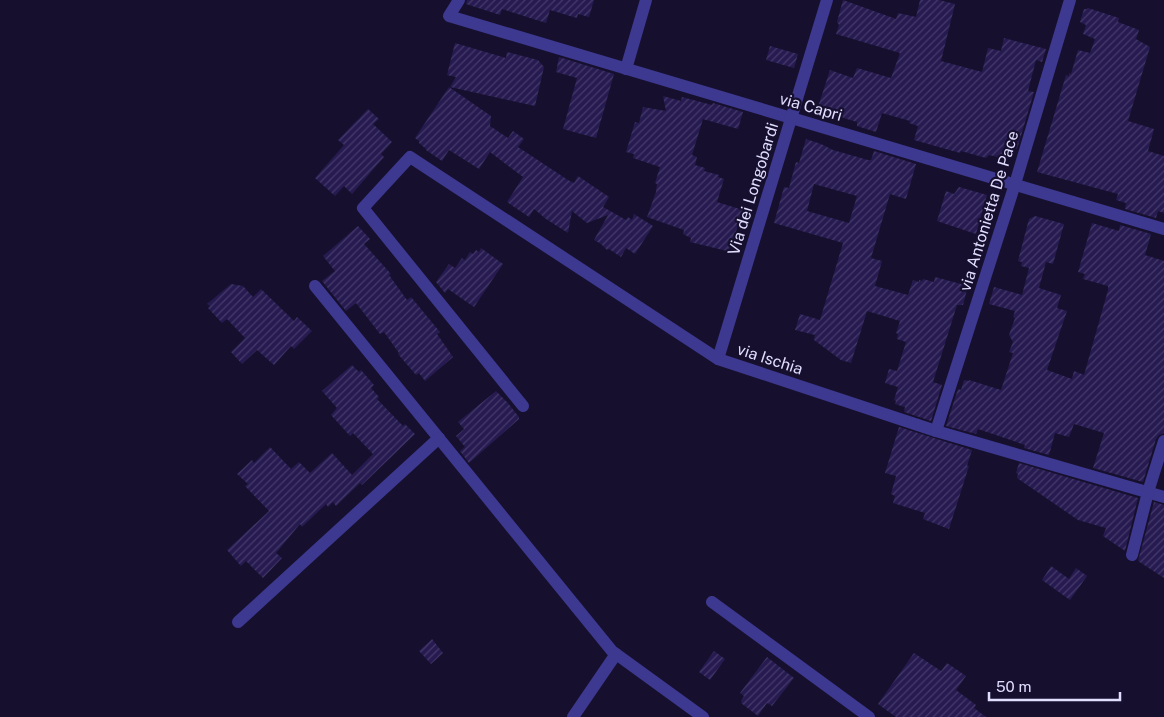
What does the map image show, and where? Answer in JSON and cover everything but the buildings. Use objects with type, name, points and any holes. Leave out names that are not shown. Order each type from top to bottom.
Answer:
[{"type":"street","name":"via Capri","points":[[458,0],[449,16],[1164,229]]},
{"type":"street","points":[[626,69],[646,0]]},
{"type":"street","name":"Via dei Longobardi","points":[[718,359],[827,0]]},
{"type":"street","name":"via Antonietta De Pace","points":[[936,431],[1015,184],[1070,0]]},
{"type":"street","name":"via Ischia","points":[[524,406],[363,208],[410,157],[718,359],[936,431],[1164,497]]},
{"type":"street","points":[[315,286],[606,644],[616,654],[702,717]]},
{"type":"street","points":[[238,622],[439,438]]},
{"type":"street","points":[[1132,555],[1148,492],[1164,441]]},
{"type":"street","points":[[712,602],[869,717]]},
{"type":"street","points":[[573,717],[616,654]]}]
